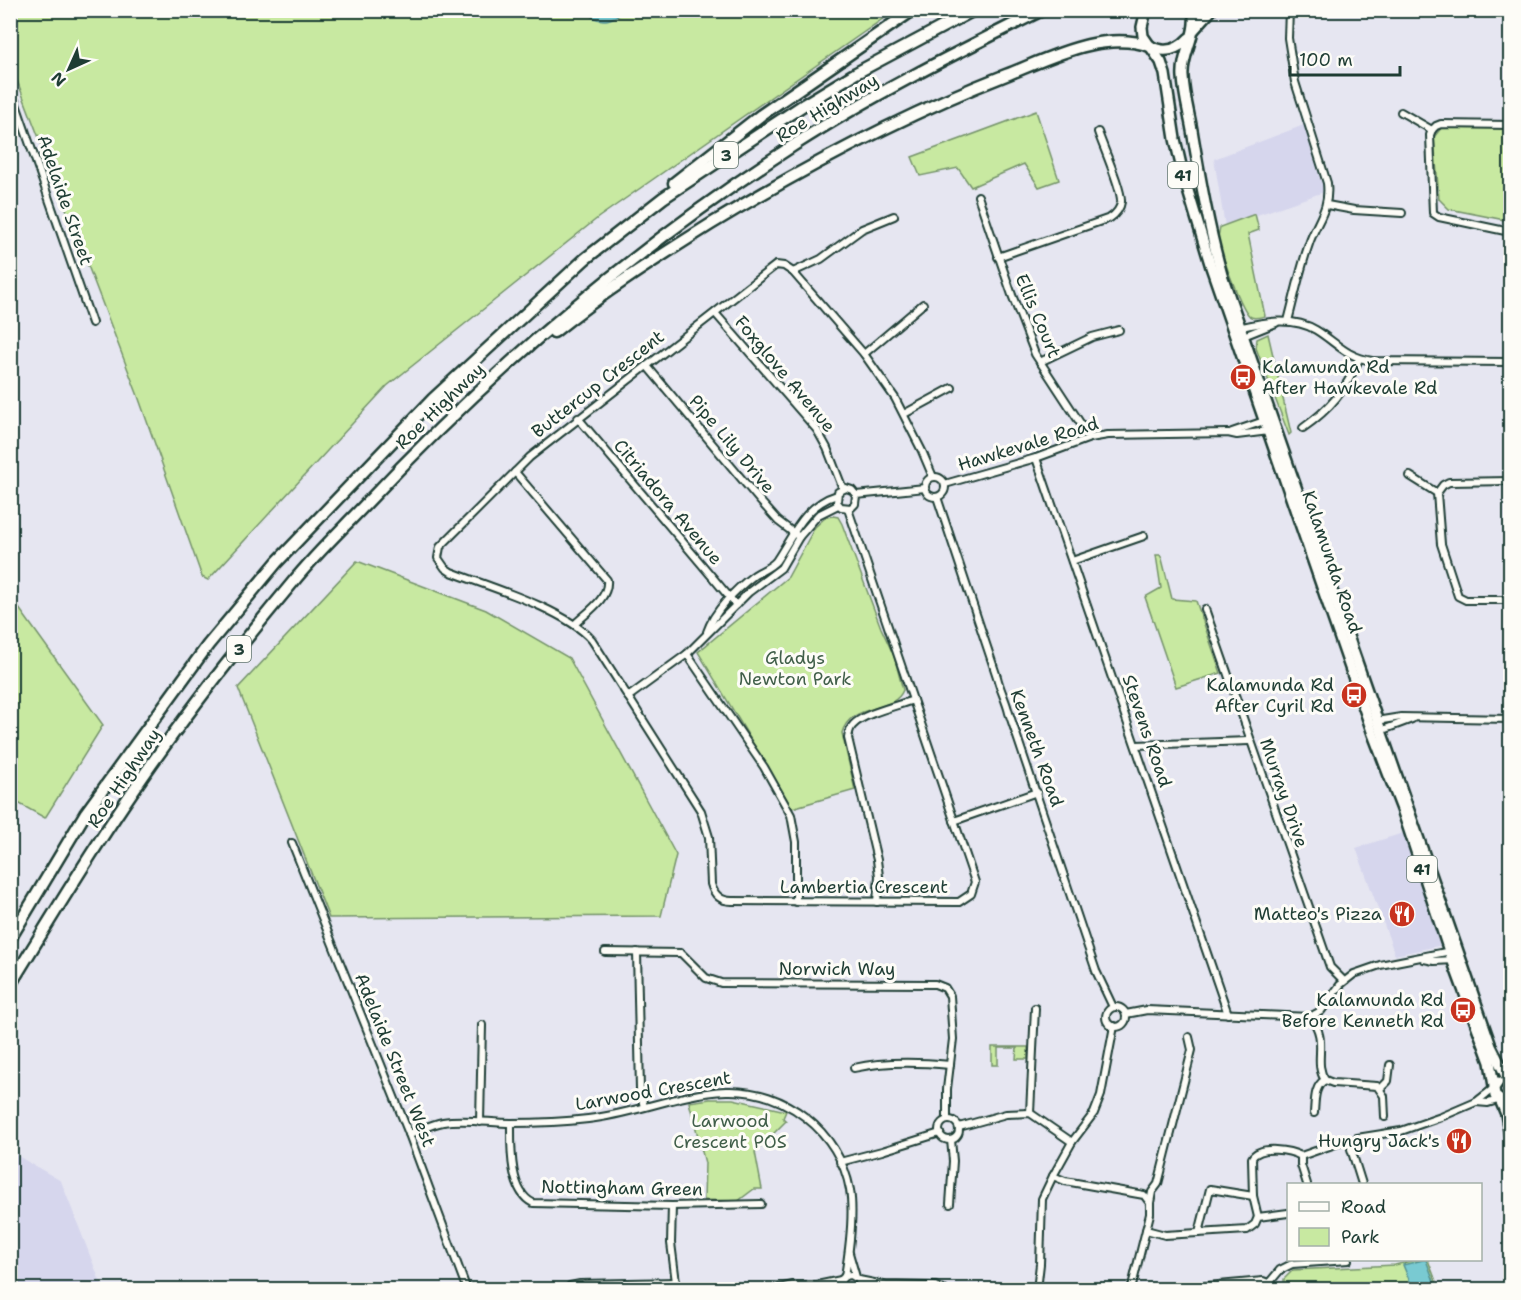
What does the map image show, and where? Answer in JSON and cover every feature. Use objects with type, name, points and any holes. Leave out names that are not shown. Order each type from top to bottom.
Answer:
[{"type":"highway","points":[[585,260],[675,182],[744,129],[912,10]]},
{"type":"highway","name":"Roe Highway","points":[[10,939],[85,814],[208,645],[277,562],[433,399],[585,260],[663,198],[752,138],[856,73],[974,10]]},
{"type":"highway","name":"Roe Highway","points":[[10,986],[65,896],[162,750],[225,665],[295,579],[407,459],[519,354],[603,283],[694,213],[795,144],[942,61],[1042,10]]},
{"type":"highway","points":[[1192,34],[1211,10]]},
{"type":"highway","points":[[378,491],[479,397],[562,326],[669,251],[776,186],[831,155],[981,84],[1080,47],[1121,41],[1150,46]]},
{"type":"main road","name":"Kalamunda Road","points":[[1146,10],[1142,27],[1143,36],[1161,62],[1165,74],[1183,174],[1211,267],[1239,333]]},
{"type":"main road","name":"Kalamunda Road","points":[[1193,10],[1195,19],[1182,75],[1204,200],[1222,275],[1239,333],[1403,812],[1491,1046],[1509,1079],[1495,1085]]},
{"type":"main road","points":[[1150,46],[1164,51],[1174,49],[1192,34]]},
{"type":"main road","name":"Kalamunda Road","points":[[1455,955],[1490,1062],[1495,1085],[1494,1094],[1502,1100],[1510,1136]]},
{"type":"street","points":[[1288,321],[1309,244],[1327,206],[1327,183],[1294,82],[1288,38],[1289,10]]},
{"type":"street","name":"Adelaide Street","points":[[10,87],[92,323]]},
{"type":"street","points":[[1401,112],[1432,130]]},
{"type":"street","points":[[1510,124],[1441,124],[1432,130],[1430,135],[1432,213],[1439,217],[1510,232]]},
{"type":"street","points":[[998,257],[1110,218],[1116,213],[1120,196],[1098,132]]},
{"type":"street","name":"Ellis Court","points":[[978,196],[1012,295],[1040,362],[1090,438]]},
{"type":"street","points":[[1327,206],[1402,213]]},
{"type":"street","points":[[894,216],[862,229],[821,259],[793,272],[864,354],[904,414],[933,477],[927,481],[925,488],[929,495],[937,497]]},
{"type":"street","name":"Buttercup Crescent","points":[[628,697],[592,640],[574,624],[548,610],[451,572],[438,558],[440,547],[530,457],[578,418],[773,267],[784,266],[793,272]]},
{"type":"street","points":[[864,354],[923,304]]},
{"type":"street","name":"Foxglove Avenue","points":[[715,312],[817,430],[827,448],[843,489]]},
{"type":"street","points":[[1239,333],[1263,322],[1288,321],[1309,327],[1359,359],[1510,362]]},
{"type":"street","points":[[1040,362],[1092,337],[1119,330]]},
{"type":"street","points":[[1303,428],[1333,403],[1359,359]]},
{"type":"street","name":"Pipe Lily Drive","points":[[647,366],[760,502],[799,537]]},
{"type":"street","points":[[904,414],[952,388]]},
{"type":"street","name":"Citriadora Avenue","points":[[578,418],[736,605]]},
{"type":"street","name":"Hawkevale Road","points":[[1228,433],[1268,419]]},
{"type":"street","name":"Hawkevale Road","points":[[945,484],[1036,458],[1090,438],[1108,435],[1228,433],[1237,435],[1272,430]]},
{"type":"street","name":"Stevens Road","points":[[1036,458],[1228,1014]]},
{"type":"street","points":[[515,472],[607,580],[604,595],[574,624]]},
{"type":"street","points":[[1410,476],[1437,492]]},
{"type":"street","name":"Hawkevale Road","points":[[933,477],[940,478],[945,484],[944,492],[937,497]]},
{"type":"street","points":[[1510,481],[1449,482],[1443,484],[1437,492],[1441,544],[1458,596],[1466,600],[1510,600]]},
{"type":"street","points":[[856,495],[925,488]]},
{"type":"street","points":[[628,697],[687,654],[706,633],[761,582],[781,568],[799,537],[818,515],[838,505],[848,508],[855,504],[856,495],[852,490],[843,489],[837,495],[821,501],[812,509],[792,532],[775,562],[754,575],[729,599],[706,633]]},
{"type":"street","points":[[837,495],[838,505]]},
{"type":"street","name":"Kenneth Road","points":[[937,497],[1000,691],[1006,698],[1009,713],[1096,971],[1113,1008]]},
{"type":"street","name":"Lambertia Crescent","points":[[628,697],[701,811],[710,837],[711,884],[717,895],[725,901],[959,902],[971,894],[975,882],[848,508]]},
{"type":"street","points":[[1072,561],[1144,536]]},
{"type":"street","name":"Murray Drive","points":[[1205,609],[1330,968],[1344,981]]},
{"type":"street","points":[[687,654],[764,767],[791,815],[796,842],[796,902]]},
{"type":"street","points":[[877,902],[879,876],[877,860],[848,738],[849,732],[855,722],[862,718],[913,700]]},
{"type":"street","points":[[1375,727],[1401,717],[1510,719]]},
{"type":"street","points":[[1136,745],[1250,741]]},
{"type":"street","points":[[954,821],[1037,792]]},
{"type":"street","name":"Adelaide Street West","points":[[292,843],[409,1134],[467,1290]]},
{"type":"street","name":"Norwich Way","points":[[604,952],[681,953],[706,978],[721,983],[935,984],[945,988],[950,996],[953,1039],[946,1098],[947,1120]]},
{"type":"street","points":[[637,952],[640,1090],[644,1107]]},
{"type":"street","points":[[1126,1014],[1147,1010],[1310,1017],[1325,1006],[1344,981],[1371,967],[1420,958],[1434,961],[1455,955]]},
{"type":"street","points":[[1030,1113],[1035,1008]]},
{"type":"street","points":[[1113,1008],[1122,1009],[1126,1014],[1125,1023],[1120,1026],[1108,1023],[1106,1017],[1108,1011],[1113,1008]]},
{"type":"street","points":[[1310,1017],[1320,1033],[1321,1072],[1325,1080],[1333,1083],[1373,1085],[1380,1089],[1384,1096],[1385,1117]]},
{"type":"street","points":[[480,1122],[482,1026]]},
{"type":"street","points":[[1037,1290],[1042,1200],[1072,1142],[1094,1113],[1101,1095],[1114,1026]]},
{"type":"street","points":[[1131,1290],[1146,1230],[1152,1192],[1158,1184],[1192,1050],[1190,1037]]},
{"type":"street","points":[[854,1068],[868,1065],[929,1063],[950,1065]]},
{"type":"street","points":[[1380,1089],[1388,1081],[1390,1065]]},
{"type":"street","points":[[1314,1113],[1317,1088],[1325,1080]]},
{"type":"street","points":[[1146,1230],[1165,1235],[1247,1230],[1255,1224],[1258,1217],[1253,1196],[1252,1158],[1259,1151],[1292,1151],[1301,1156],[1341,1142],[1352,1144],[1362,1136],[1401,1131],[1476,1102],[1495,1085]]},
{"type":"street","name":"Larwood Crescent","points":[[409,1134],[444,1121],[511,1123],[586,1119],[725,1091],[753,1093],[786,1103],[799,1110],[824,1137],[840,1162],[850,1191],[849,1252]]},
{"type":"street","points":[[1476,1102],[1488,1103],[1502,1100]]},
{"type":"street","points":[[959,1127],[1006,1114],[1030,1113],[1072,1142]]},
{"type":"street","points":[[947,1120],[956,1122],[959,1127],[958,1135],[951,1140],[943,1138],[940,1133],[941,1125],[947,1120]]},
{"type":"street","name":"Nottingham Green","points":[[511,1123],[510,1160],[522,1192],[528,1201],[539,1204],[672,1206],[761,1204]]},
{"type":"street","points":[[840,1162],[940,1133]]},
{"type":"street","points":[[950,1204],[953,1167],[951,1140]]},
{"type":"street","points":[[1352,1144],[1352,1154],[1361,1183]]},
{"type":"street","points":[[1301,1156],[1306,1183]]},
{"type":"street","points":[[1053,1176],[1065,1181],[1144,1195],[1150,1203]]},
{"type":"street","points":[[1199,1233],[1210,1189],[1253,1196]]},
{"type":"street","points":[[672,1206],[671,1243],[677,1290]]},
{"type":"street","points":[[1258,1217],[1287,1213]]},
{"type":"street","points":[[770,1290],[793,1285],[817,1285],[839,1290],[849,1252]]},
{"type":"street","points":[[849,1252],[861,1290],[884,1285]]},
{"type":"street","points":[[1269,1283],[1280,1270],[1292,1264],[1334,1261]]},
{"type":"street","points":[[817,1285],[843,1278],[884,1285],[934,1286],[945,1290]]},
{"type":"street","points":[[1163,1290],[1263,1281],[1273,1285],[1274,1290]]},
{"type":"street","points":[[567,1290],[570,1286],[580,1284],[676,1282]]},
{"type":"shaded area","points":[[1304,125],[1324,192],[1225,226],[1214,159]]},
{"type":"shaded area","points":[[1403,833],[1443,945],[1395,955],[1356,848]]},
{"type":"shaded area","points":[[11,1152],[61,1181],[103,1289],[11,1289]]},
{"type":"green space","points":[[10,11],[894,11],[599,217],[387,386],[208,580],[202,577],[138,396],[16,78],[11,77]]},
{"type":"green space","points":[[1036,111],[1059,180],[1039,187],[1024,164],[971,187],[958,168],[920,176],[912,157]]},
{"type":"green space","points":[[1442,127],[1510,127],[1510,221],[1449,209],[1439,199],[1434,137]]},
{"type":"green space","points":[[1255,214],[1259,230],[1248,234],[1265,316],[1256,318],[1247,313],[1242,304],[1218,237],[1220,227]]},
{"type":"green space","points":[[1268,334],[1291,433],[1289,435],[1256,348],[1257,339]]},
{"type":"green space","name":"Gladys Newton Park","points":[[826,517],[838,517],[842,524],[881,628],[894,656],[903,690],[891,702],[854,717],[847,723],[842,733],[855,790],[792,808],[698,652],[788,577],[815,527]]},
{"type":"green space","points":[[1156,555],[1160,555],[1162,559],[1172,599],[1196,601],[1221,673],[1176,687],[1145,597],[1161,588]]},
{"type":"green space","points":[[357,561],[486,610],[569,658],[676,855],[661,916],[329,918],[238,688]]},
{"type":"green space","points":[[11,597],[103,725],[45,818],[11,799]]},
{"type":"green space","points":[[992,1047],[1028,1047],[1028,1059],[1016,1059],[1017,1048],[998,1048],[998,1065],[992,1065]]},
{"type":"green space","name":"Larwood Crescent POS","points":[[733,1099],[786,1111],[783,1118],[786,1121],[755,1152],[762,1189],[754,1189],[738,1201],[704,1200],[705,1163],[689,1102]]},
{"type":"green space","points":[[1410,1261],[1428,1261],[1439,1289],[1284,1290],[1284,1279],[1293,1270],[1395,1265]]},
{"type":"water","points":[[591,10],[626,11],[605,20],[592,17]]},
{"type":"water","points":[[1426,1261],[1437,1289],[1413,1289],[1403,1265]]},
{"type":"place","name":"Kalamunda Rd After Hawkevale Rd","points":[[1243,377]]},
{"type":"place","name":"Kalamunda Rd After Cyril Rd","points":[[1354,695]]},
{"type":"place","name":"Matteo's Pizza","points":[[1402,914]]},
{"type":"place","name":"Kalamunda Rd Before Kenneth Rd","points":[[1463,1010]]},
{"type":"place","name":"Hungry Jack's","points":[[1459,1141]]}]
